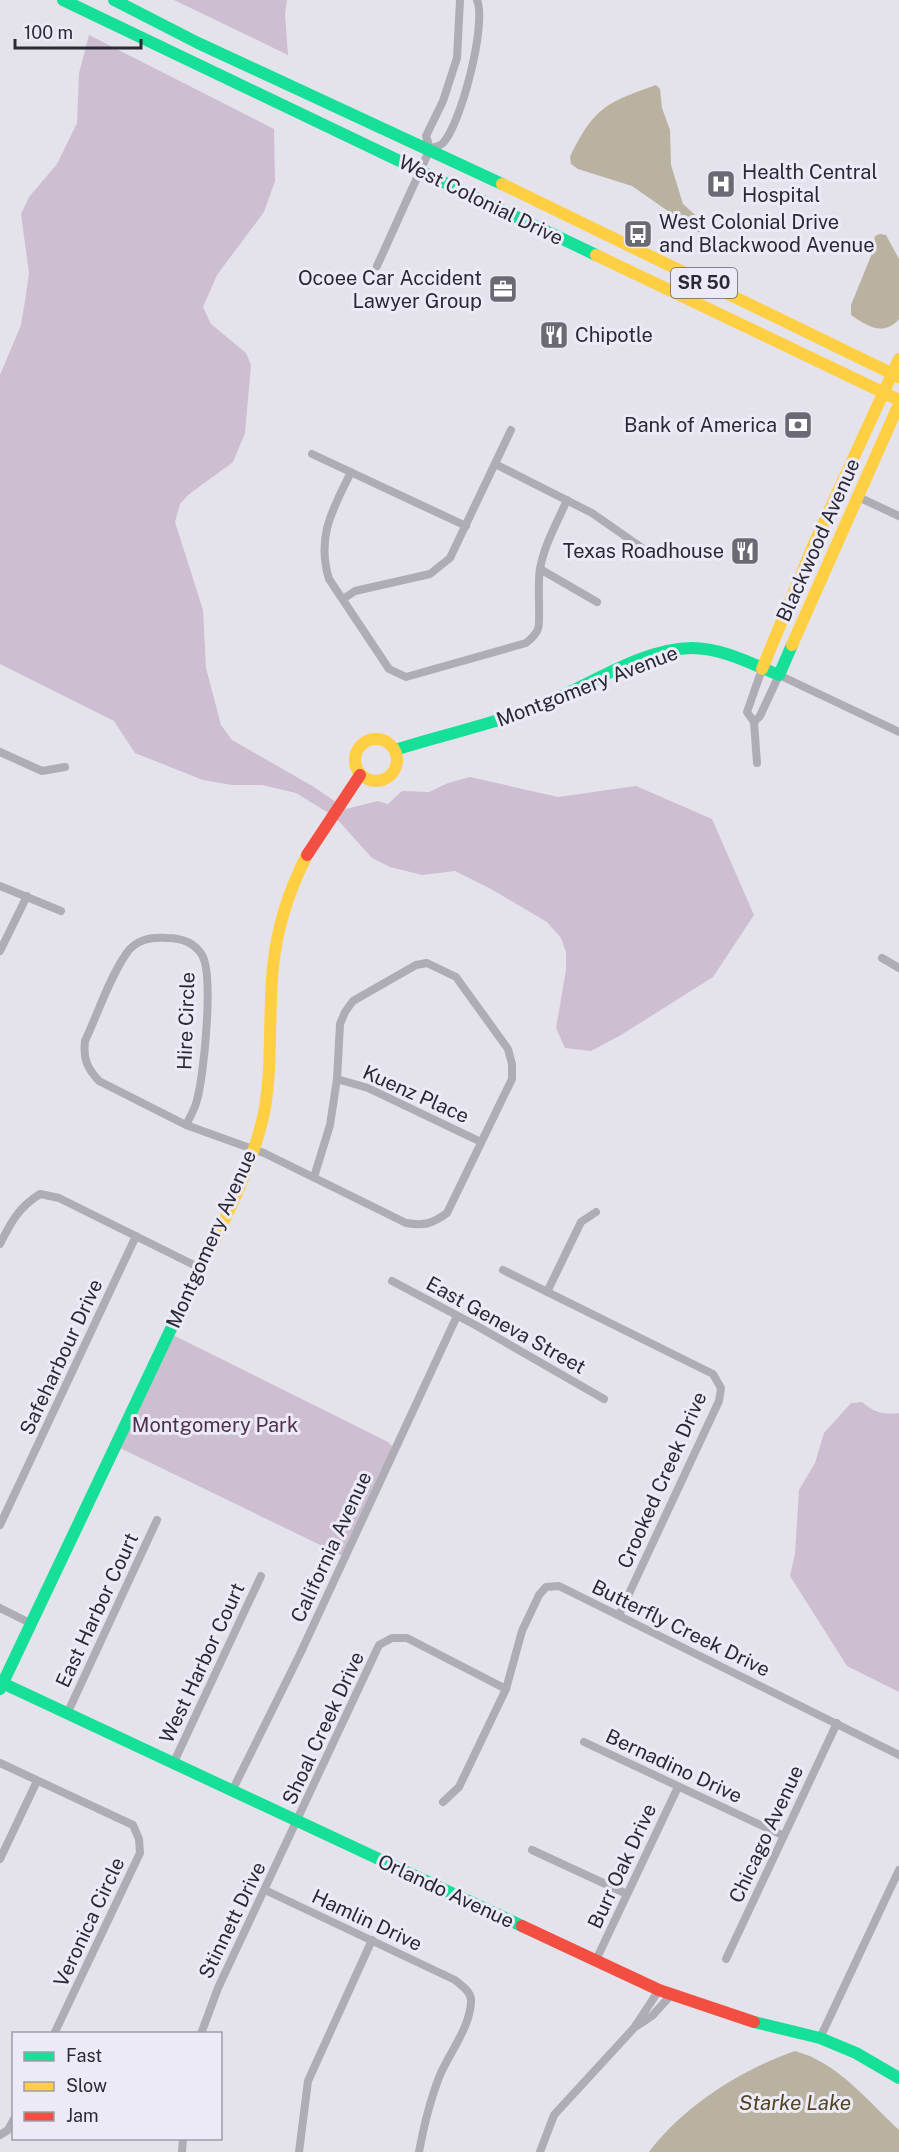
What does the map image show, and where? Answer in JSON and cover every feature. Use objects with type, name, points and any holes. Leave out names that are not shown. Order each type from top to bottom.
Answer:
[{"type":"main road","name":"West Colonial Drive","points":[[63,0],[884,392],[899,402]]},
{"type":"main road","name":"West Colonial Drive","points":[[114,0],[225,56],[430,149],[896,375]]},
{"type":"main road","name":"Blackwood Avenue","points":[[762,669],[884,392],[896,375],[899,359]]},
{"type":"main road","name":"Blackwood Avenue","points":[[779,675],[822,572],[899,402]]},
{"type":"main road","points":[[822,572],[824,547],[836,519],[833,504]]},
{"type":"main road","name":"Montgomery Avenue","points":[[395,750],[439,734],[498,721],[657,655],[691,648],[726,654],[779,675]]},
{"type":"main road","points":[[384,740],[395,750],[398,762],[392,775],[374,782],[360,775],[354,761],[356,753],[365,742],[384,740]]},
{"type":"main road","name":"Montgomery Avenue","points":[[1,1685],[200,1268],[252,1151],[264,1112],[275,949],[281,915],[294,882],[326,820],[360,775]]},
{"type":"main road","name":"Orlando Avenue","points":[[1,1685],[665,1993],[733,2017],[820,2038],[856,2053],[899,2078]]},
{"type":"street","points":[[377,266],[430,149],[426,136],[443,101],[457,58],[460,0]]},
{"type":"street","points":[[430,149],[442,144],[458,114],[474,62],[477,0]]},
{"type":"street","points":[[343,599],[355,591],[430,574],[450,558],[511,430]]},
{"type":"street","points":[[312,454],[466,526]]},
{"type":"street","points":[[495,464],[592,513],[645,550]]},
{"type":"street","points":[[351,472],[326,528],[324,562],[329,579],[389,669],[406,677],[526,643],[539,627],[537,593],[545,547],[567,500]]},
{"type":"street","points":[[856,496],[899,516]]},
{"type":"street","points":[[540,569],[597,602]]},
{"type":"street","name":"Blackwood Avenue","points":[[757,762],[754,722],[747,712],[762,669]]},
{"type":"street","points":[[779,675],[899,732]]},
{"type":"street","name":"Blackwood Avenue","points":[[754,722],[760,716],[779,675]]},
{"type":"street","points":[[0,752],[42,771],[65,767]]},
{"type":"street","points":[[0,886],[61,911]]},
{"type":"street","points":[[0,951],[27,896]]},
{"type":"street","name":"Hire Circle","points":[[186,1125],[197,1100],[202,1073],[208,976],[201,953],[191,943],[181,938],[150,937],[127,952],[85,1041],[83,1056],[89,1070],[99,1081],[186,1125],[252,1151],[264,1153],[406,1223],[423,1226],[447,1213],[481,1142]]},
{"type":"street","points":[[882,958],[899,968]]},
{"type":"street","points":[[314,1177],[324,1151],[337,1079],[340,1024],[353,1001],[416,965],[427,963],[456,977],[508,1049],[512,1064],[512,1079],[481,1142]]},
{"type":"street","name":"Kuenz Place","points":[[337,1079],[368,1088],[481,1142]]},
{"type":"street","points":[[0,1244],[13,1217],[25,1203],[40,1194],[59,1198],[200,1268]]},
{"type":"street","points":[[547,1292],[581,1222],[596,1212]]},
{"type":"street","name":"Safeharbour Drive","points":[[0,1525],[136,1236]]},
{"type":"street","name":"Crooked Creek Drive","points":[[503,1270],[713,1374],[721,1388],[719,1401],[619,1615]]},
{"type":"street","name":"East Geneva Street","points":[[392,1281],[603,1399]]},
{"type":"street","name":"California Avenue","points":[[232,1791],[300,1654],[457,1316]]},
{"type":"street","name":"East Harbor Court","points":[[67,1714],[157,1520]]},
{"type":"street","name":"West Harbor Court","points":[[173,1764],[261,1576]]},
{"type":"street","name":"Butterfly Creek Drive","points":[[506,1689],[522,1631],[539,1595],[546,1587],[559,1586],[899,1755]]},
{"type":"street","points":[[0,1608],[32,1624]]},
{"type":"street","name":"Shoal Creek Drive","points":[[297,1822],[379,1645],[392,1638],[407,1638],[506,1689]]},
{"type":"street","points":[[443,1802],[459,1787],[506,1689]]},
{"type":"street","name":"Chicago Avenue","points":[[726,1959],[782,1835],[837,1723]]},
{"type":"street","name":"Bernadino Drive","points":[[584,1742],[782,1835]]},
{"type":"street","name":"Veronica Circle","points":[[0,1763],[133,1826],[139,1839],[140,1853],[55,2032]]},
{"type":"street","points":[[0,1859],[37,1781]]},
{"type":"street","name":"Burr Oak Drive","points":[[596,1960],[678,1787]]},
{"type":"street","name":"Stinnett Drive","points":[[202,2032],[218,1988],[297,1822]]},
{"type":"street","points":[[532,1850],[627,1894]]},
{"type":"street","points":[[820,2038],[899,1870]]},
{"type":"street","name":"Hamlin Drive","points":[[265,1890],[455,1980],[469,1991],[472,2000],[467,2019],[440,2074],[427,2112],[419,2152]]},
{"type":"street","points":[[299,2152],[308,2081],[372,1940]]},
{"type":"street","points":[[540,2152],[554,2115],[665,1993]]},
{"type":"street","points":[[634,2028],[652,2016],[665,1993]]},
{"type":"street","points":[[0,2135],[8,2130],[12,2123]]},
{"type":"green space","points":[[174,0],[287,0],[285,14],[288,55]]},
{"type":"green space","points":[[89,35],[274,129],[275,181],[264,212],[217,275],[203,307],[211,324],[246,353],[251,365],[245,433],[233,462],[188,495],[180,504],[175,522],[203,610],[206,668],[221,725],[232,740],[314,787],[346,809],[378,801],[388,804],[402,791],[429,792],[448,783],[470,777],[558,797],[636,786],[712,819],[754,915],[713,977],[621,1035],[591,1051],[565,1048],[556,1028],[566,970],[566,952],[561,938],[547,922],[455,871],[422,875],[390,867],[372,858],[335,817],[296,793],[262,785],[232,785],[203,780],[135,753],[114,721],[0,664],[0,375],[21,325],[29,273],[21,214],[29,197],[57,164],[77,123],[79,73]]},
{"type":"green space","name":"Montgomery Park","points":[[173,1335],[388,1442],[393,1447],[343,1556],[120,1448]]},
{"type":"green space","points":[[862,1402],[879,1412],[899,1413],[899,1692],[847,1666],[790,1576],[795,1554],[799,1490],[815,1463],[824,1433],[851,1403]]},
{"type":"water","points":[[656,85],[660,89],[662,108],[670,130],[671,165],[683,204],[703,222],[704,230],[698,232],[632,186],[578,169],[571,164],[570,157],[594,117],[624,97]]},
{"type":"water","points":[[886,235],[899,259],[899,319],[887,328],[881,329],[869,326],[851,315],[851,305],[873,251],[875,236]]},
{"type":"water","name":"Starke Lake","points":[[795,2051],[825,2064],[864,2095],[899,2130],[899,2152],[649,2152],[679,2119],[714,2091],[754,2068]]},
{"type":"traffic: fast","points":[[63,0],[596,255]]},
{"type":"traffic: fast","points":[[114,0],[198,43],[502,184]]},
{"type":"traffic: fast","points":[[395,750],[535,708],[612,671],[652,655],[672,650],[703,649],[737,657],[779,675],[792,645]]},
{"type":"traffic: fast","points":[[0,1689],[178,1314]]},
{"type":"traffic: fast","points":[[0,1682],[522,1926]]},
{"type":"traffic: fast","points":[[754,2022],[820,2038],[856,2053],[899,2078]]},
{"type":"traffic: slow","points":[[502,184],[899,377]]},
{"type":"traffic: slow","points":[[596,255],[899,400]]},
{"type":"traffic: slow","points":[[762,669],[813,546],[899,359]]},
{"type":"traffic: slow","points":[[792,645],[899,404]]},
{"type":"traffic: slow","points":[[376,739],[384,740],[391,745],[396,752],[397,760],[396,768],[391,775],[384,780],[376,781],[368,780],[361,775],[356,768],[355,760],[356,752],[361,745],[368,740],[376,739]]},
{"type":"traffic: slow","points":[[178,1314],[227,1215],[249,1164],[257,1138],[267,1095],[272,985],[277,938],[285,909],[307,855]]},
{"type":"traffic: jam","points":[[307,855],[360,775]]},
{"type":"traffic: jam","points":[[522,1926],[659,1990],[754,2022]]},
{"type":"place","name":"Health Central Hospital","points":[[721,184]]},
{"type":"place","name":"West Colonial Drive and Blackwood Avenue","points":[[638,234]]},
{"type":"place","name":"Ocoee Car Accident Lawyer Group","points":[[503,289]]},
{"type":"place","name":"Chipotle","points":[[554,335]]},
{"type":"place","name":"Bank of America","points":[[798,425]]},
{"type":"place","name":"Texas Roadhouse","points":[[745,551]]}]
